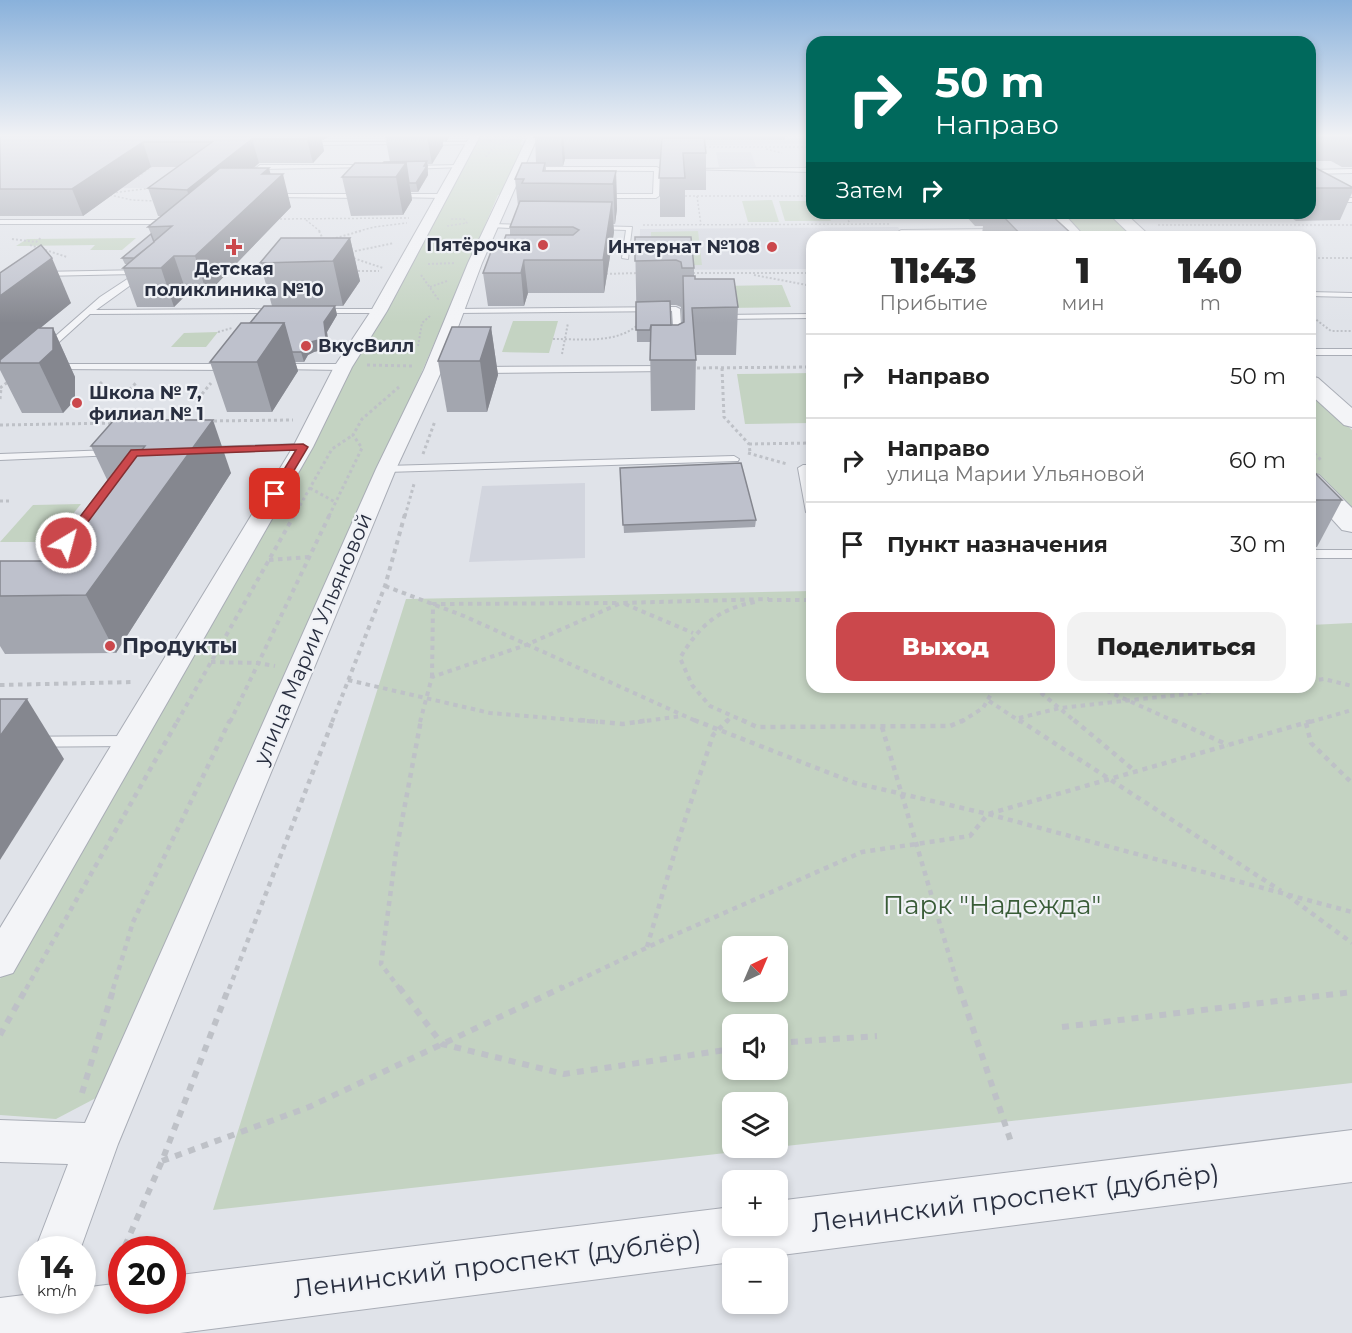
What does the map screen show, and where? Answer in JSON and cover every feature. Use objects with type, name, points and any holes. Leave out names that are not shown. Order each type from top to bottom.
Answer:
[{"type":"street","points":[[0,961],[303,447],[343,367],[379,311],[442,198]]},
{"type":"street","name":"улица Марии Ульяновой","points":[[62,1236],[97,1144],[386,469],[456,310],[480,262],[492,226],[508,198]]},
{"type":"street","points":[[1127,219],[1149,231]]},
{"type":"street","points":[[1316,388],[1352,420]]},
{"type":"street","points":[[1316,486],[1352,524]]},
{"type":"street","points":[[0,1141],[97,1144]]},
{"type":"street","name":"Ленинский проспект (дублёр)","points":[[28,1320],[1352,1156]]},
{"type":"lane","points":[[1316,200],[1352,200]]},
{"type":"lane","points":[[0,222],[178,222]]},
{"type":"lane","points":[[492,226],[530,227]]},
{"type":"lane","points":[[589,227],[630,228],[626,258]]},
{"type":"lane","points":[[956,231],[1010,230]]},
{"type":"lane","points":[[26,368],[87,312],[151,265]]},
{"type":"lane","points":[[33,274],[143,272]]},
{"type":"lane","points":[[1316,294],[1352,295]]},
{"type":"lane","points":[[456,310],[676,309],[680,317],[678,347]]},
{"type":"lane","points":[[87,312],[291,311]]},
{"type":"lane","points":[[315,311],[379,311]]},
{"type":"lane","points":[[713,317],[806,316]]},
{"type":"lane","points":[[1316,352],[1352,352]]},
{"type":"lane","points":[[49,367],[235,367]]},
{"type":"lane","points":[[264,367],[343,367]]},
{"type":"lane","points":[[465,370],[678,368]]},
{"type":"lane","points":[[190,451],[303,447]]},
{"type":"lane","points":[[0,457],[125,458],[41,577]]},
{"type":"lane","points":[[386,469],[734,459]]},
{"type":"lane","points":[[1316,554],[1352,554]]},
{"type":"lane","points":[[0,742],[129,741]]},
{"type":"path","points":[[129,198],[164,201]]},
{"type":"path","points":[[697,198],[701,225]]},
{"type":"path","points":[[446,220],[457,218],[468,220],[463,225],[443,225],[450,212]]},
{"type":"path","points":[[271,219],[416,218]]},
{"type":"path","points":[[305,219],[322,233],[323,243],[374,227],[414,222]]},
{"type":"path","points":[[848,219],[850,224]]},
{"type":"path","points":[[612,227],[892,224]]},
{"type":"path","points":[[1149,231],[1352,225]]},
{"type":"path","points":[[352,271],[386,270],[342,254],[394,243]]},
{"type":"path","points":[[30,245],[75,259],[76,274]]},
{"type":"path","points":[[427,256],[422,266],[431,263],[455,263]]},
{"type":"path","points":[[1316,258],[1352,258]]},
{"type":"path","points":[[419,270],[438,298],[429,317],[422,323],[430,369]]},
{"type":"path","points":[[225,272],[272,271]]},
{"type":"path","points":[[594,274],[640,273]]},
{"type":"path","points":[[686,273],[806,273]]},
{"type":"path","points":[[748,273],[806,285]]},
{"type":"path","points":[[559,369],[570,310]]},
{"type":"path","points":[[1316,320],[1331,331],[1352,331]]},
{"type":"path","points":[[553,339],[612,338],[627,334],[641,322]]},
{"type":"path","points":[[367,365],[430,369]]},
{"type":"path","points":[[678,368],[806,366]]},
{"type":"path","points":[[0,399],[0,388],[26,368]]},
{"type":"path","points":[[722,368],[724,417],[749,444],[750,452],[806,468]]},
{"type":"path","points":[[408,375],[430,369]]},
{"type":"path","points":[[0,1035],[332,449],[353,435],[362,419],[394,393],[401,384]]},
{"type":"path","points":[[129,1236],[162,1161],[385,586],[418,468],[438,413]]},
{"type":"path","points":[[202,421],[297,420]]},
{"type":"path","points":[[0,425],[119,423]]},
{"type":"path","points":[[97,1144],[76,1110],[133,922],[362,448],[353,435]]},
{"type":"path","points":[[749,444],[806,443]]},
{"type":"path","points":[[310,488],[335,502]]},
{"type":"path","points":[[0,501],[11,501]]},
{"type":"path","points":[[269,560],[309,557]]},
{"type":"path","points":[[385,586],[433,604],[683,716],[855,783],[988,814],[1352,912]]},
{"type":"path","points":[[769,599],[739,604],[708,618],[693,633],[680,658],[692,685],[710,706],[731,717],[757,727],[950,726],[975,717],[992,693]]},
{"type":"path","points":[[433,604],[806,600]]},
{"type":"path","points":[[432,677],[526,645],[621,603],[693,633]]},
{"type":"path","points":[[433,604],[432,677],[425,698],[396,852],[381,964],[442,1044],[564,1074],[722,1050]]},
{"type":"path","points":[[177,660],[258,663],[300,671]]},
{"type":"path","points":[[1316,680],[1324,679],[1352,686]]},
{"type":"path","points":[[348,680],[490,713],[623,724],[683,716]]},
{"type":"path","points":[[0,685],[141,682]]},
{"type":"path","points":[[1041,693],[1136,772]]},
{"type":"path","points":[[1112,693],[1229,745]]},
{"type":"path","points":[[1018,719],[1060,708],[1194,693]]},
{"type":"path","points":[[989,700],[1112,778],[1285,893],[1352,942]]},
{"type":"path","points":[[162,1161],[309,1107],[646,948],[862,852],[970,836],[988,814],[1352,710]]},
{"type":"path","points":[[646,948],[713,735],[731,717]]},
{"type":"path","points":[[1306,723],[1311,743],[1352,783]]},
{"type":"path","points":[[882,727],[919,843],[971,1031],[1011,1142]]},
{"type":"path","points":[[1062,1028],[1352,992]]},
{"type":"path","points":[[788,1042],[877,1036]]},
{"type":"shaded area","points":[[898,227],[900,231],[806,231],[806,269],[639,270],[640,229]]},
{"type":"shaded area","points":[[585,483],[585,558],[469,562],[482,486]]},
{"type":"green space","points":[[444,198],[497,198],[113,1089],[56,1119],[0,1115],[0,979]]},
{"type":"green space","points":[[772,200],[779,222],[748,222],[742,201]]},
{"type":"green space","points":[[779,201],[806,201],[806,219],[830,219],[831,221],[785,221]]},
{"type":"green space","points":[[1064,219],[1117,219],[1130,231],[1076,231]]},
{"type":"green space","points":[[698,231],[702,265],[652,266],[651,232]]},
{"type":"green space","points":[[136,238],[122,250],[90,250],[95,245],[16,246],[27,239]]},
{"type":"green space","points":[[782,285],[791,307],[725,308],[720,286]]},
{"type":"green space","points":[[513,321],[558,321],[549,353],[502,352]]},
{"type":"green space","points":[[218,332],[206,347],[171,347],[184,333]]},
{"type":"green space","points":[[806,373],[806,423],[745,424],[737,374]]},
{"type":"green space","points":[[1316,397],[1352,430],[1352,515],[1316,477]]},
{"type":"green space","points":[[81,504],[50,542],[0,542],[33,505]]},
{"type":"green space","name":"Парк \"Надежда\"","points":[[806,591],[806,693],[1316,693],[1316,625],[1352,623],[1352,1083],[788,1146],[788,1092],[722,1092],[722,1153],[213,1210],[406,599]]},
{"type":"building","points":[[183,198],[257,198],[195,256],[174,256],[161,268],[123,268],[172,226],[148,227]]},
{"type":"building","points":[[520,201],[612,202],[603,260],[524,260],[521,273],[483,273],[492,249],[501,249],[506,235],[573,235],[579,230],[573,227],[510,227]]},
{"type":"building","points":[[1006,219],[1056,219],[1068,231],[1017,231]]},
{"type":"building","points":[[151,234],[154,242],[134,258],[122,258]]},
{"type":"building","points":[[635,237],[691,237],[694,268],[682,268],[681,262],[676,260],[635,261]]},
{"type":"building","points":[[281,238],[350,238],[333,261],[260,263]]},
{"type":"building","points":[[41,245],[52,258],[0,296],[0,273]]},
{"type":"building","points":[[683,276],[695,276],[695,279],[734,279],[738,307],[692,308],[696,360],[650,360],[651,325],[678,325],[684,322]]},
{"type":"building","points":[[670,301],[671,325],[651,325],[650,330],[636,330],[636,302]]},
{"type":"building","points":[[264,306],[335,306],[324,322],[326,338],[311,342],[301,352],[292,352],[284,323],[250,323]]},
{"type":"building","points":[[241,323],[284,323],[257,362],[210,362]]},
{"type":"building","points":[[452,327],[491,327],[480,361],[438,361]]},
{"type":"building","points":[[38,328],[53,328],[53,350],[39,363],[0,363],[0,360]]},
{"type":"building","points":[[114,420],[213,420],[86,595],[0,596],[0,561],[52,561],[145,446],[91,446]]},
{"type":"building","points":[[741,463],[756,520],[623,525],[620,468]]},
{"type":"building","points":[[1316,474],[1342,500],[1316,500]]},
{"type":"building","points":[[0,699],[27,699],[0,736]]},
{"type":"place","name":"Пятёрочка","points":[[543,245]]},
{"type":"place","name":"Детская поликлиника №10","points":[[234,247]]},
{"type":"place","name":"Интернат №108","points":[[772,247]]},
{"type":"place","name":"ВкусВилл","points":[[306,346]]},
{"type":"place","name":"Школа № 7, филиал № 1","points":[[77,403]]},
{"type":"place","name":"Продукты","points":[[110,646]]},
{"type":"route","points":[[66,543],[134,453],[303,447],[275,494]]}]
